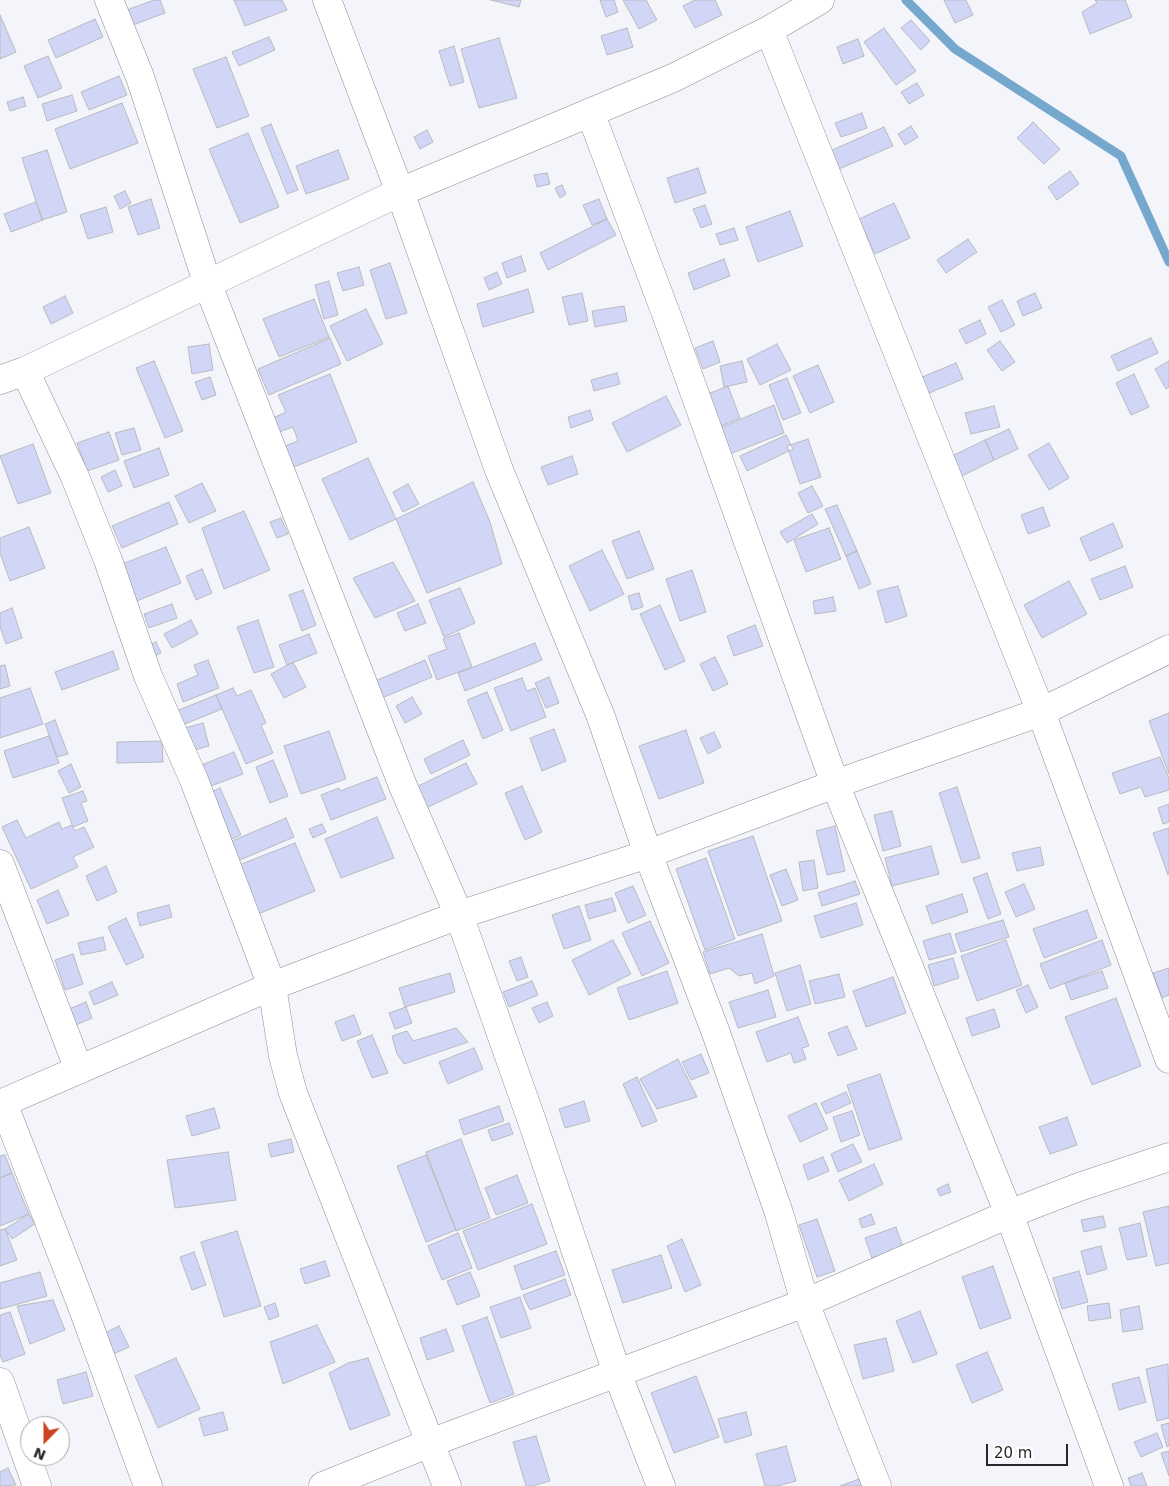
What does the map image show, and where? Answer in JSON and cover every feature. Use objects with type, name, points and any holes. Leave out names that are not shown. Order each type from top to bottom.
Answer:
[{"type":"street","points":[[109,0],[140,77],[208,285],[403,786],[459,915],[533,1124],[616,1373],[661,1486]]},
{"type":"street","points":[[327,0],[400,192],[499,470],[601,717],[648,854],[716,1033],[779,1213],[805,1303],[878,1486]]},
{"type":"street","points":[[0,380],[25,371],[208,285],[400,192],[673,78],[769,30],[820,0]]},
{"type":"street","points":[[769,30],[1041,712],[1169,1059]]},
{"type":"street","points":[[590,112],[668,318],[835,784],[1009,1214],[1109,1486]]},
{"type":"street","points":[[25,371],[76,477],[108,560],[148,676],[194,780],[272,986],[283,1056],[293,1093],[447,1486]]},
{"type":"street","points":[[148,1486],[80,1301],[1,1103],[272,986],[459,915],[648,854],[835,784],[1041,712],[1169,649]]},
{"type":"street","points":[[0,864],[79,1070]]},
{"type":"street","points":[[323,1486],[430,1443],[805,1303],[1009,1214],[1079,1187],[1169,1157]]},
{"type":"street","points":[[0,1382],[37,1486]]},
{"type":"building","points":[[154,0],[160,0],[165,13],[130,26],[124,11]]},
{"type":"building","points":[[234,0],[282,0],[287,10],[245,26]]},
{"type":"building","points":[[491,0],[521,0],[519,7]]},
{"type":"building","points":[[600,0],[614,0],[618,12],[606,17]]},
{"type":"building","points":[[623,0],[646,0],[657,20],[639,29]]},
{"type":"building","points":[[695,0],[715,0],[722,15],[695,28],[683,6]]},
{"type":"building","points":[[944,0],[966,0],[973,15],[955,23]]},
{"type":"building","points":[[1095,0],[1125,0],[1132,17],[1090,34],[1082,12],[1097,3]]},
{"type":"building","points":[[0,15],[16,52],[0,59]]},
{"type":"building","points":[[95,19],[103,37],[56,58],[48,40]]},
{"type":"building","points":[[911,20],[930,41],[921,50],[901,28]]},
{"type":"building","points":[[627,28],[633,47],[607,55],[601,36]]},
{"type":"building","points":[[884,28],[916,71],[896,85],[864,42]]},
{"type":"building","points":[[269,37],[275,50],[239,66],[232,52]]},
{"type":"building","points":[[499,38],[517,98],[479,108],[461,49]]},
{"type":"building","points":[[858,39],[864,56],[843,64],[837,47]]},
{"type":"building","points":[[454,46],[464,82],[450,86],[439,51]]},
{"type":"building","points":[[48,56],[62,88],[38,98],[24,66]]},
{"type":"building","points":[[226,57],[249,116],[217,128],[193,69]]},
{"type":"building","points":[[119,76],[127,95],[89,110],[81,92]]},
{"type":"building","points":[[917,83],[924,95],[909,104],[901,92]]},
{"type":"building","points":[[72,95],[77,111],[47,121],[42,104]]},
{"type":"building","points":[[23,97],[26,106],[10,111],[7,102]]},
{"type":"building","points":[[122,103],[138,143],[70,169],[55,129]]},
{"type":"building","points":[[862,113],[867,128],[841,137],[835,123]]},
{"type":"building","points":[[1033,122],[1060,149],[1044,164],[1017,138]]},
{"type":"building","points":[[271,124],[298,190],[287,194],[261,128]]},
{"type":"building","points":[[911,126],[918,137],[905,145],[898,134]]},
{"type":"building","points":[[884,127],[893,146],[839,169],[830,151]]},
{"type":"building","points":[[427,130],[433,142],[420,149],[414,137]]},
{"type":"building","points":[[248,133],[279,207],[240,223],[209,149]]},
{"type":"building","points":[[47,150],[67,212],[42,220],[22,158]]},
{"type":"building","points":[[338,150],[349,179],[306,194],[296,166]]},
{"type":"building","points":[[698,168],[706,193],[675,203],[667,178]]},
{"type":"building","points":[[1070,171],[1079,184],[1057,200],[1048,187]]},
{"type":"building","points":[[547,173],[550,184],[537,187],[534,175]]},
{"type":"building","points":[[562,185],[566,194],[560,198],[555,188]]},
{"type":"building","points":[[125,191],[131,203],[120,209],[114,196]]},
{"type":"building","points":[[151,199],[160,228],[138,235],[128,207]]},
{"type":"building","points":[[599,199],[607,219],[592,225],[583,205]]},
{"type":"building","points":[[36,202],[43,220],[11,232],[4,214]]},
{"type":"building","points":[[894,203],[910,238],[875,254],[859,219]]},
{"type":"building","points":[[705,205],[712,224],[701,228],[693,209]]},
{"type":"building","points":[[106,207],[113,232],[88,239],[80,215]]},
{"type":"building","points":[[790,211],[803,246],[758,262],[746,227]]},
{"type":"building","points":[[607,219],[616,235],[548,270],[540,253]]},
{"type":"building","points":[[734,228],[738,240],[720,245],[716,234]]},
{"type":"building","points":[[968,239],[977,252],[946,273],[937,260]]},
{"type":"building","points":[[521,256],[526,271],[507,278],[502,263]]},
{"type":"building","points":[[724,259],[730,276],[694,290],[688,273]]},
{"type":"building","points":[[390,263],[407,313],[386,319],[370,270]]},
{"type":"building","points":[[359,267],[364,285],[343,291],[337,273]]},
{"type":"building","points":[[497,272],[502,284],[489,290],[484,278]]},
{"type":"building","points":[[329,281],[338,315],[324,319],[315,285]]},
{"type":"building","points":[[528,289],[534,312],[483,327],[477,304]]},
{"type":"building","points":[[582,293],[588,321],[569,325],[562,297]]},
{"type":"building","points":[[1035,293],[1042,308],[1023,316],[1017,301]]},
{"type":"building","points":[[65,296],[73,313],[51,324],[43,307]]},
{"type":"building","points":[[314,299],[329,337],[279,357],[263,319]]},
{"type":"building","points":[[1002,300],[1015,325],[1001,332],[988,307]]},
{"type":"building","points":[[624,306],[627,321],[595,327],[592,311]]},
{"type":"building","points":[[366,309],[383,344],[347,361],[330,326]]},
{"type":"building","points":[[980,320],[986,334],[966,344],[959,330]]},
{"type":"building","points":[[330,338],[341,364],[269,395],[258,369]]},
{"type":"building","points":[[1151,338],[1158,353],[1118,371],[1111,356]]},
{"type":"building","points":[[713,341],[720,362],[703,369],[695,348]]},
{"type":"building","points":[[1000,341],[1015,362],[1002,371],[987,350]]},
{"type":"building","points":[[209,344],[213,370],[192,374],[188,347]]},
{"type":"building","points":[[777,344],[791,370],[760,385],[747,359]]},
{"type":"building","points":[[154,361],[183,431],[165,438],[136,368]]},
{"type":"building","points":[[742,361],[747,382],[724,387],[720,366]]},
{"type":"building","points":[[1169,361],[1169,387],[1166,389],[1155,369]]},
{"type":"building","points":[[956,363],[963,379],[922,396],[915,380]]},
{"type":"building","points":[[818,365],[834,402],[810,413],[793,376]]},
{"type":"building","points":[[617,373],[620,384],[594,391],[591,380]]},
{"type":"building","points":[[330,374],[357,442],[294,467],[285,446],[298,441],[293,427],[279,432],[273,418],[286,412],[278,395]]},
{"type":"building","points":[[1134,374],[1149,407],[1131,415],[1116,383]]},
{"type":"building","points":[[210,377],[216,395],[202,400],[195,382]]},
{"type":"building","points":[[787,378],[801,413],[783,420],[769,385]]},
{"type":"building","points":[[728,386],[740,418],[711,430],[698,398]]},
{"type":"building","points":[[666,396],[681,425],[627,452],[612,423]]},
{"type":"building","points":[[774,405],[784,433],[730,454],[720,428]]},
{"type":"building","points":[[994,406],[1000,427],[971,434],[965,413]]},
{"type":"building","points":[[590,410],[593,420],[571,428],[568,417]]},
{"type":"building","points":[[134,428],[141,450],[122,455],[115,433]]},
{"type":"building","points":[[1009,429],[1018,449],[994,460],[985,440]]},
{"type":"building","points":[[109,432],[119,460],[87,471],[77,443]]},
{"type":"building","points":[[786,435],[793,449],[747,471],[740,456]]},
{"type":"building","points":[[808,439],[821,477],[800,484],[787,446]]},
{"type":"building","points":[[985,440],[994,460],[962,476],[952,456]]},
{"type":"building","points":[[1049,443],[1069,478],[1049,490],[1028,455]]},
{"type":"building","points":[[33,444],[51,493],[18,504],[0,456]]},
{"type":"building","points":[[159,448],[169,475],[134,488],[124,461]]},
{"type":"building","points":[[572,456],[578,474],[548,485],[541,467]]},
{"type":"building","points":[[368,458],[396,519],[350,540],[322,479]]},
{"type":"building","points":[[115,470],[122,486],[108,492],[101,477]]},
{"type":"building","points":[[473,482],[490,522],[502,564],[427,593],[396,519]]},
{"type":"building","points":[[202,483],[216,511],[189,523],[175,496]]},
{"type":"building","points":[[408,484],[419,504],[403,512],[393,492]]},
{"type":"building","points":[[812,486],[823,506],[808,513],[798,493]]},
{"type":"building","points":[[169,502],[178,524],[122,548],[112,526]]},
{"type":"building","points":[[837,505],[857,551],[846,556],[825,509]]},
{"type":"building","points":[[1043,507],[1050,526],[1028,534],[1021,515]]},
{"type":"building","points":[[244,511],[270,570],[224,589],[202,528]]},
{"type":"building","points":[[812,514],[818,524],[787,543],[780,532]]},
{"type":"building","points":[[281,518],[288,534],[277,538],[270,522]]},
{"type":"building","points":[[1113,523],[1123,547],[1090,561],[1080,538]]},
{"type":"building","points":[[29,527],[45,568],[10,581],[0,553],[0,538]]},
{"type":"building","points":[[829,528],[841,559],[806,572],[794,540]]},
{"type":"building","points":[[639,531],[654,569],[627,579],[612,541]]},
{"type":"building","points":[[166,547],[181,583],[137,601],[122,564]]},
{"type":"building","points":[[602,550],[624,594],[590,611],[569,566]]},
{"type":"building","points":[[857,551],[871,584],[859,589],[846,556]]},
{"type":"building","points":[[393,562],[415,601],[375,618],[353,578]]},
{"type":"building","points":[[1125,566],[1133,587],[1100,600],[1091,579]]},
{"type":"building","points":[[202,569],[212,593],[196,600],[186,576]]},
{"type":"building","points":[[692,570],[706,612],[680,621],[666,579]]},
{"type":"building","points":[[1069,581],[1087,614],[1042,638],[1024,605]]},
{"type":"building","points":[[898,586],[907,616],[886,623],[877,591]]},
{"type":"building","points":[[460,588],[475,623],[444,637],[429,600]]},
{"type":"building","points":[[303,590],[316,625],[302,631],[289,595]]},
{"type":"building","points":[[639,593],[643,607],[632,610],[628,596]]},
{"type":"building","points":[[833,597],[836,611],[815,614],[813,601]]},
{"type":"building","points":[[172,604],[177,618],[149,628],[144,614]]},
{"type":"building","points":[[418,604],[426,623],[405,631],[397,613]]},
{"type":"building","points":[[660,605],[685,661],[665,670],[640,614]]},
{"type":"building","points":[[12,608],[22,638],[6,644],[0,627],[0,613]]},
{"type":"building","points":[[191,620],[198,634],[172,648],[164,634]]},
{"type":"building","points":[[258,620],[274,667],[254,673],[237,627]]},
{"type":"building","points":[[755,625],[763,646],[734,656],[727,636]]},
{"type":"building","points":[[459,633],[472,667],[437,680],[428,656],[447,649],[443,639]]},
{"type":"building","points":[[309,634],[317,653],[287,665],[279,645]]},
{"type":"building","points":[[156,642],[161,653],[147,660],[142,648]]},
{"type":"building","points":[[535,643],[542,660],[465,691],[458,673]]},
{"type":"building","points":[[113,651],[119,669],[62,690],[55,672]]},
{"type":"building","points":[[715,657],[728,684],[713,691],[700,664]]},
{"type":"building","points":[[208,660],[219,688],[183,702],[177,684],[198,675],[194,665]]},
{"type":"building","points":[[425,660],[432,677],[382,698],[375,681]]},
{"type":"building","points":[[293,662],[306,687],[284,698],[271,674]]},
{"type":"building","points":[[5,665],[10,686],[0,689],[0,666]]},
{"type":"building","points":[[549,677],[559,703],[546,708],[535,683]]},
{"type":"building","points":[[522,678],[527,691],[535,688],[546,717],[511,731],[494,688]]},
{"type":"building","points":[[30,688],[43,724],[0,738],[0,698]]},
{"type":"building","points":[[233,688],[237,696],[251,690],[266,723],[261,725],[273,753],[246,764],[216,695]]},
{"type":"building","points":[[487,692],[503,730],[483,739],[467,700]]},
{"type":"building","points":[[216,695],[222,709],[180,726],[174,712]]},
{"type":"building","points":[[412,697],[422,714],[405,723],[396,706]]},
{"type":"building","points":[[1169,713],[1169,774],[1149,721]]},
{"type":"building","points":[[55,720],[68,754],[57,757],[45,724]]},
{"type":"building","points":[[203,723],[209,746],[187,752],[181,729]]},
{"type":"building","points":[[554,729],[566,761],[542,771],[530,738]]},
{"type":"building","points":[[686,730],[704,783],[659,799],[639,746]]},
{"type":"building","points":[[329,731],[346,779],[301,794],[284,746]]},
{"type":"building","points":[[714,732],[721,747],[708,754],[700,738]]},
{"type":"building","points":[[49,736],[59,763],[13,778],[4,751]]},
{"type":"building","points":[[463,740],[470,755],[431,774],[424,759]]},
{"type":"building","points":[[162,741],[163,762],[117,763],[117,742]]},
{"type":"building","points":[[234,752],[243,774],[203,789],[194,768]]},
{"type":"building","points":[[1160,757],[1169,778],[1169,790],[1145,797],[1141,787],[1120,794],[1112,773]]},
{"type":"building","points":[[273,760],[288,796],[270,803],[256,767]]},
{"type":"building","points":[[466,763],[477,784],[424,809],[414,788]]},
{"type":"building","points":[[71,764],[81,787],[69,793],[58,771]]},
{"type":"building","points":[[377,777],[386,799],[331,820],[321,795],[339,788],[340,791]]},
{"type":"building","points":[[522,786],[542,832],[525,840],[505,793]]},
{"type":"building","points":[[957,787],[980,858],[962,863],[939,793]]},
{"type":"building","points":[[220,788],[241,835],[227,841],[206,794]]},
{"type":"building","points":[[83,791],[87,801],[81,803],[88,821],[73,827],[62,798]]},
{"type":"building","points":[[1169,804],[1169,822],[1163,824],[1158,808]]},
{"type":"building","points":[[892,811],[901,846],[883,851],[874,815]]},
{"type":"building","points":[[377,817],[394,858],[341,878],[325,839]]},
{"type":"building","points":[[286,818],[294,837],[233,863],[225,844]]},
{"type":"building","points":[[17,820],[26,838],[59,822],[62,829],[72,825],[75,831],[84,827],[94,847],[73,857],[78,867],[31,889],[2,827]]},
{"type":"building","points":[[322,824],[326,832],[313,838],[309,829]]},
{"type":"building","points":[[835,826],[845,871],[827,875],[816,831]]},
{"type":"building","points":[[1169,828],[1169,874],[1168,875],[1153,833]]},
{"type":"building","points":[[753,836],[782,921],[738,936],[708,851]]},
{"type":"building","points":[[295,843],[315,891],[258,914],[239,865]]},
{"type":"building","points":[[931,846],[939,874],[892,886],[885,858]]},
{"type":"building","points":[[1040,847],[1044,865],[1017,871],[1012,853]]},
{"type":"building","points":[[706,858],[735,939],[705,950],[676,869]]},
{"type":"building","points":[[814,860],[818,888],[803,891],[799,862]]},
{"type":"building","points":[[106,866],[117,892],[97,901],[86,876]]},
{"type":"building","points":[[786,869],[798,900],[782,906],[770,875]]},
{"type":"building","points":[[987,873],[1001,914],[988,919],[973,878]]},
{"type":"building","points":[[855,881],[860,894],[822,906],[818,893]]},
{"type":"building","points":[[1024,884],[1035,909],[1016,917],[1005,892]]},
{"type":"building","points":[[633,886],[646,915],[628,923],[615,893]]},
{"type":"building","points":[[58,890],[69,915],[47,924],[37,900]]},
{"type":"building","points":[[962,894],[968,912],[932,924],[926,906]]},
{"type":"building","points":[[612,898],[616,911],[589,919],[585,905]]},
{"type":"building","points":[[856,903],[863,925],[821,938],[814,916]]},
{"type":"building","points":[[169,905],[172,917],[140,926],[137,913]]},
{"type":"building","points":[[579,906],[591,940],[564,949],[552,915]]},
{"type":"building","points":[[1087,910],[1097,938],[1044,958],[1033,929]]},
{"type":"building","points":[[126,918],[144,957],[126,965],[108,927]]},
{"type":"building","points":[[1003,920],[1009,937],[961,952],[955,934]]},
{"type":"building","points":[[650,921],[669,963],[642,976],[622,933]]},
{"type":"building","points":[[950,933],[956,953],[929,960],[923,941]]},
{"type":"building","points":[[762,934],[774,976],[755,984],[752,973],[739,976],[729,968],[710,974],[703,952]]},
{"type":"building","points":[[103,937],[106,950],[81,955],[78,943]]},
{"type":"building","points":[[613,940],[631,974],[589,995],[572,960]]},
{"type":"building","points":[[1006,940],[1022,985],[977,1001],[961,956]]},
{"type":"building","points":[[1102,940],[1111,965],[1050,989],[1040,964]]},
{"type":"building","points":[[73,954],[83,984],[65,990],[55,960]]},
{"type":"building","points":[[521,957],[528,977],[517,981],[509,961]]},
{"type":"building","points":[[953,958],[959,978],[934,986],[928,965]]},
{"type":"building","points":[[800,965],[811,1004],[787,1011],[775,973]]},
{"type":"building","points":[[1169,968],[1169,995],[1162,998],[1153,973]]},
{"type":"building","points":[[667,971],[678,1003],[629,1020],[617,988]]},
{"type":"building","points":[[1102,971],[1108,988],[1071,1000],[1065,983]]},
{"type":"building","points":[[450,973],[455,992],[405,1007],[399,988]]},
{"type":"building","points":[[839,974],[845,997],[815,1004],[809,981]]},
{"type":"building","points":[[893,977],[906,1013],[866,1027],[853,991]]},
{"type":"building","points":[[532,981],[538,995],[509,1007],[503,992]]},
{"type":"building","points":[[112,982],[118,995],[94,1005],[89,992]]},
{"type":"building","points":[[1028,985],[1038,1007],[1026,1013],[1016,990]]},
{"type":"building","points":[[768,990],[776,1017],[738,1028],[729,1002]]},
{"type":"building","points":[[1116,998],[1141,1066],[1092,1085],[1065,1017]]},
{"type":"building","points":[[86,1002],[92,1018],[76,1025],[69,1009]]},
{"type":"building","points":[[547,1002],[553,1016],[539,1023],[532,1008]]},
{"type":"building","points":[[406,1007],[412,1023],[395,1029],[389,1013]]},
{"type":"building","points":[[994,1009],[1000,1027],[972,1036],[966,1018]]},
{"type":"building","points":[[354,1015],[361,1034],[342,1041],[335,1022]]},
{"type":"building","points":[[798,1017],[809,1046],[802,1048],[806,1059],[794,1063],[791,1053],[767,1062],[756,1032]]},
{"type":"building","points":[[847,1026],[857,1049],[838,1056],[828,1033]]},
{"type":"building","points":[[456,1028],[468,1042],[404,1064],[397,1054],[392,1036],[407,1031],[413,1041]]},
{"type":"building","points":[[372,1035],[388,1073],[372,1078],[357,1041]]},
{"type":"building","points":[[474,1048],[483,1069],[448,1084],[439,1062]]},
{"type":"building","points":[[701,1054],[709,1073],[691,1080],[682,1062]]},
{"type":"building","points":[[678,1059],[697,1097],[657,1109],[640,1079]]},
{"type":"building","points":[[880,1074],[902,1139],[869,1150],[847,1085]]},
{"type":"building","points":[[637,1077],[657,1121],[642,1127],[623,1084]]},
{"type":"building","points":[[846,1092],[851,1103],[826,1114],[821,1103]]},
{"type":"building","points":[[584,1101],[590,1121],[565,1128],[559,1109]]},
{"type":"building","points":[[816,1103],[828,1129],[800,1142],[788,1116]]},
{"type":"building","points":[[499,1106],[504,1121],[464,1135],[459,1120]]},
{"type":"building","points":[[214,1108],[220,1128],[192,1136],[186,1116]]},
{"type":"building","points":[[852,1111],[860,1135],[841,1142],[833,1117]]},
{"type":"building","points":[[1067,1117],[1077,1145],[1050,1154],[1039,1127]]},
{"type":"building","points":[[509,1123],[513,1134],[492,1141],[488,1130]]},
{"type":"building","points":[[291,1139],[294,1152],[271,1157],[268,1144]]},
{"type":"building","points":[[461,1139],[490,1218],[456,1231],[426,1152]]},
{"type":"building","points":[[853,1144],[862,1162],[838,1172],[831,1154]]},
{"type":"building","points":[[228,1152],[236,1200],[175,1208],[167,1160]]},
{"type":"building","points":[[5,1155],[12,1173],[0,1178],[0,1156]]},
{"type":"building","points":[[426,1155],[456,1230],[426,1242],[397,1166]]},
{"type":"building","points":[[823,1157],[829,1171],[808,1180],[803,1165]]},
{"type":"building","points":[[874,1164],[883,1184],[849,1201],[839,1180]]},
{"type":"building","points":[[12,1173],[29,1214],[0,1226],[0,1178]]},
{"type":"building","points":[[517,1175],[528,1203],[496,1215],[485,1188]]},
{"type":"building","points":[[948,1184],[951,1192],[940,1196],[937,1189]]},
{"type":"building","points":[[532,1204],[547,1244],[478,1270],[463,1231]]},
{"type":"building","points":[[1169,1206],[1169,1263],[1156,1266],[1143,1212]]},
{"type":"building","points":[[29,1214],[35,1224],[12,1239],[5,1229]]},
{"type":"building","points":[[871,1214],[875,1224],[862,1228],[859,1219]]},
{"type":"building","points":[[1103,1216],[1106,1227],[1084,1232],[1081,1220]]},
{"type":"building","points":[[817,1219],[835,1271],[817,1277],[799,1225]]},
{"type":"building","points":[[1140,1223],[1147,1256],[1127,1260],[1119,1228]]},
{"type":"building","points":[[896,1227],[903,1247],[872,1258],[865,1238]]},
{"type":"building","points":[[5,1229],[17,1260],[0,1266],[0,1230]]},
{"type":"building","points":[[237,1231],[261,1306],[224,1317],[201,1242]]},
{"type":"building","points":[[458,1233],[472,1268],[442,1280],[428,1246]]},
{"type":"building","points":[[682,1239],[701,1285],[685,1292],[667,1246]]},
{"type":"building","points":[[1101,1246],[1107,1269],[1087,1275],[1081,1251]]},
{"type":"building","points":[[556,1251],[565,1275],[522,1290],[514,1266]]},
{"type":"building","points":[[194,1252],[206,1285],[192,1290],[180,1257]]},
{"type":"building","points":[[661,1255],[672,1288],[623,1303],[612,1270]]},
{"type":"building","points":[[325,1261],[330,1276],[305,1284],[300,1269]]},
{"type":"building","points":[[993,1266],[1011,1318],[980,1329],[962,1277]]},
{"type":"building","points":[[1079,1271],[1088,1302],[1062,1309],[1053,1278]]},
{"type":"building","points":[[40,1272],[47,1296],[0,1309],[0,1283]]},
{"type":"building","points":[[470,1272],[480,1296],[457,1305],[447,1281]]},
{"type":"building","points":[[565,1279],[571,1295],[530,1310],[523,1295]]},
{"type":"building","points":[[520,1297],[531,1328],[501,1338],[490,1307]]},
{"type":"building","points":[[53,1300],[65,1330],[30,1344],[17,1306]]},
{"type":"building","points":[[275,1303],[279,1316],[269,1320],[264,1307]]},
{"type":"building","points":[[1109,1303],[1111,1318],[1089,1321],[1087,1306]]},
{"type":"building","points":[[1139,1306],[1143,1329],[1123,1332],[1120,1310]]},
{"type":"building","points":[[920,1311],[937,1354],[913,1363],[896,1321]]},
{"type":"building","points":[[10,1312],[25,1354],[3,1362],[0,1355],[0,1315]]},
{"type":"building","points":[[487,1317],[514,1394],[490,1403],[462,1326]]},
{"type":"building","points":[[317,1325],[335,1362],[283,1384],[270,1342]]},
{"type":"building","points":[[119,1326],[129,1347],[111,1355],[101,1335]]},
{"type":"building","points":[[446,1329],[454,1351],[427,1360],[420,1338]]},
{"type":"building","points":[[886,1338],[894,1371],[863,1379],[854,1345]]},
{"type":"building","points":[[987,1352],[1003,1390],[972,1403],[956,1365]]},
{"type":"building","points":[[176,1358],[200,1409],[158,1428],[135,1376]]},
{"type":"building","points":[[368,1358],[390,1415],[350,1430],[329,1373],[348,1363]]},
{"type":"building","points":[[1168,1364],[1169,1418],[1157,1421],[1146,1369]]},
{"type":"building","points":[[86,1372],[93,1396],[63,1404],[57,1380]]},
{"type":"building","points":[[696,1376],[719,1437],[674,1453],[651,1393]]},
{"type":"building","points":[[1139,1377],[1146,1402],[1119,1410],[1112,1384]]},
{"type":"building","points":[[223,1412],[228,1430],[204,1436],[199,1418]]},
{"type":"building","points":[[746,1412],[752,1435],[725,1443],[718,1419]]},
{"type":"building","points":[[1169,1423],[1169,1446],[1167,1447],[1161,1425]]},
{"type":"building","points":[[1157,1433],[1163,1447],[1141,1457],[1134,1442]]},
{"type":"building","points":[[536,1436],[550,1481],[526,1486],[513,1442]]},
{"type":"building","points":[[786,1446],[796,1481],[777,1486],[765,1486],[756,1454]]},
{"type":"building","points":[[1169,1451],[1169,1476],[1161,1453]]},
{"type":"building","points":[[8,1468],[16,1485],[0,1486],[0,1472]]},
{"type":"building","points":[[1142,1473],[1147,1486],[1131,1486],[1128,1478]]},
{"type":"building","points":[[859,1479],[862,1486],[840,1486]]},
{"type":"waterway","points":[[906,0],[955,49],[1121,156],[1169,262]]}]
